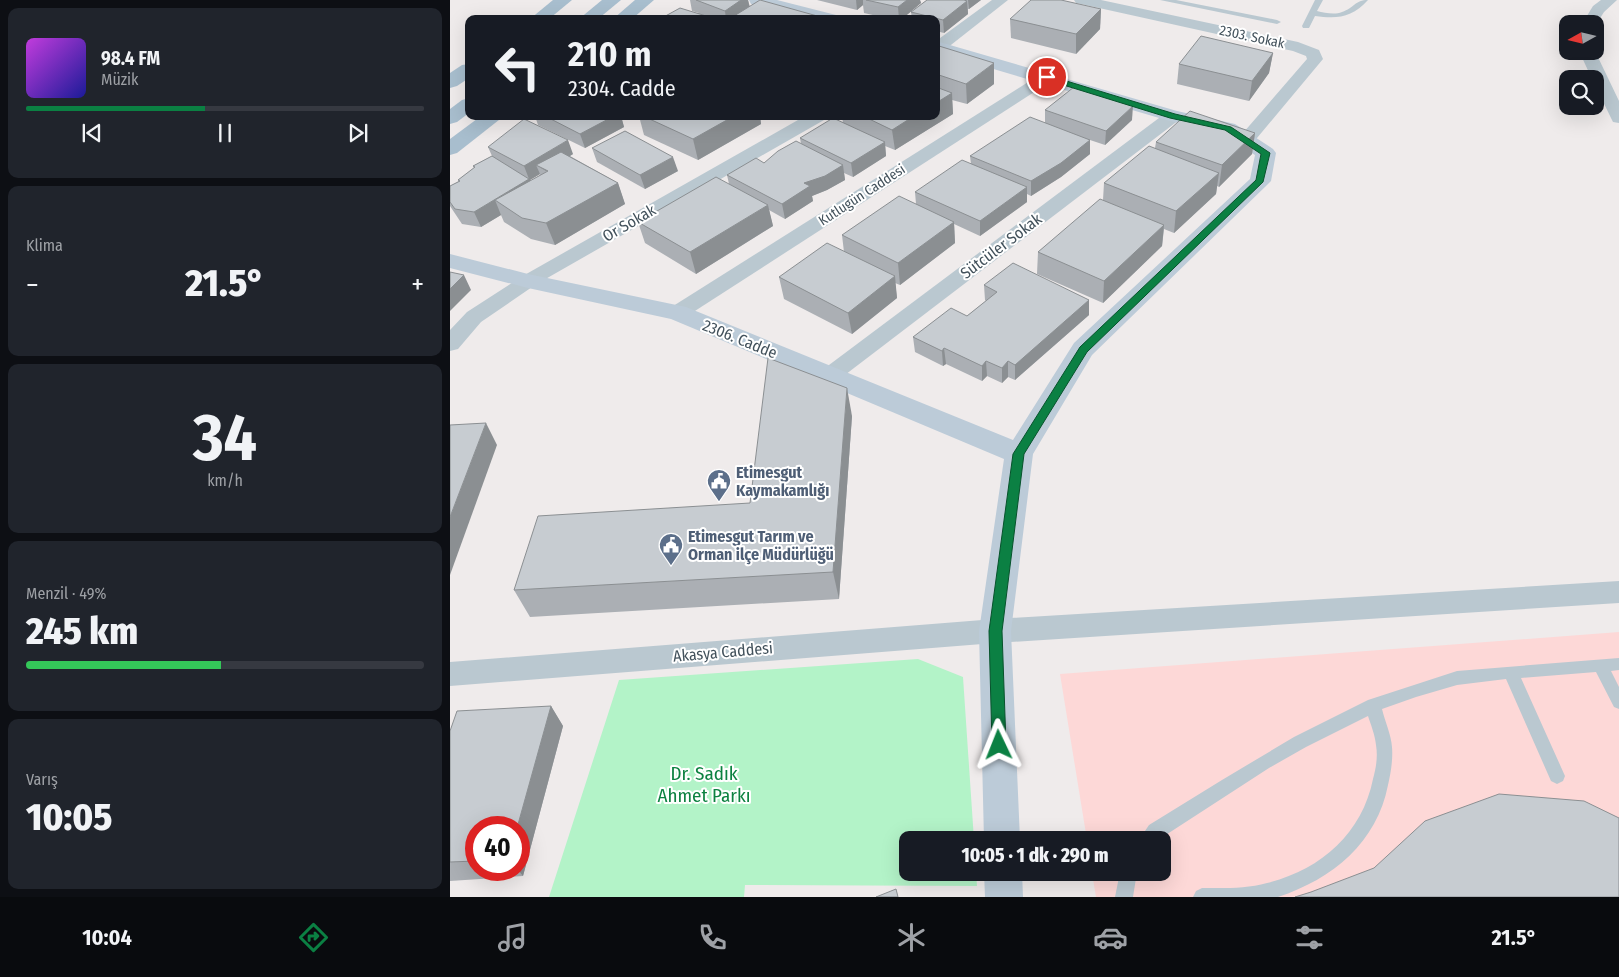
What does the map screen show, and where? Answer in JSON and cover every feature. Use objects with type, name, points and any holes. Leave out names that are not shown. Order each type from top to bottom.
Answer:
[{"type":"main road","points":[[543,15],[564,0]]},
{"type":"main road","points":[[592,15],[613,0]]},
{"type":"main road","points":[[626,15],[646,0]]},
{"type":"main road","points":[[450,82],[465,72]]},
{"type":"main road","points":[[450,118],[465,107]]},
{"type":"main road","points":[[450,150],[489,120]]},
{"type":"street","points":[[757,0],[815,15]]},
{"type":"street","points":[[940,46],[1001,0]]},
{"type":"street","name":"2303. Sokak","points":[[1081,0],[1305,49],[1313,53],[1315,59],[1246,140]]},
{"type":"street","points":[[1594,15],[1598,9],[1610,0]]},
{"type":"street","points":[[940,49],[1047,77],[1173,116],[1228,128],[1266,153],[1260,180],[1083,349],[1019,454],[996,631],[1002,831]]},
{"type":"street","points":[[1591,60],[1619,118]]},
{"type":"street","name":"Kutlugün Caddesi","points":[[677,313],[1047,77]]},
{"type":"street","name":"Sütcüler Sokak","points":[[829,376],[1173,116]]},
{"type":"street","name":"Or Sokak","points":[[450,344],[474,317],[528,281],[811,120]]},
{"type":"street","name":"2306. Cadde","points":[[450,261],[528,281],[677,313],[1019,454]]},
{"type":"street","name":"Akasya Caddesi","points":[[450,674],[996,631],[1619,592]]},
{"type":"street","points":[[1003,881],[1004,897]]},
{"type":"lane","points":[[1164,0],[1277,22]]},
{"type":"lane","points":[[1306,26],[1319,0]]},
{"type":"lane","points":[[1312,13],[1331,16],[1346,15],[1351,13],[1364,0]]},
{"type":"lane","points":[[1155,831],[1292,745],[1332,723],[1372,705],[1415,690],[1459,678],[1619,664]]},
{"type":"lane","points":[[1600,665],[1619,702]]},
{"type":"lane","points":[[1511,673],[1557,776]]},
{"type":"lane","points":[[1202,897],[1237,896],[1291,885],[1315,874],[1352,843],[1367,824],[1376,804],[1381,784],[1384,746],[1372,705]]},
{"type":"lane","points":[[1124,897],[1127,881]]},
{"type":"shaded area","points":[[1619,632],[1619,897],[1096,897],[1093,881],[1171,881],[1171,831],[1086,831],[1060,674]]},
{"type":"green space","name":"Dr. Sadık Ahmet Parkı","points":[[918,659],[963,677],[973,831],[899,831],[899,881],[977,881],[977,886],[745,885],[744,897],[549,897],[619,680]]},
{"type":"building","points":[[696,0],[741,0],[725,11]]},
{"type":"building","points":[[760,0],[814,15],[736,15]]},
{"type":"building","points":[[866,0],[907,0],[898,7]]},
{"type":"building","points":[[927,0],[967,1],[943,20],[940,19],[940,15],[923,15],[911,12]]},
{"type":"building","points":[[1031,0],[1061,0],[1101,9],[1076,34],[1010,19]]},
{"type":"building","points":[[680,8],[703,15],[667,15]]},
{"type":"building","points":[[1201,36],[1273,53],[1252,81],[1179,64]]},
{"type":"building","points":[[940,46],[994,63],[966,84],[940,75]]},
{"type":"building","points":[[1074,87],[1133,106],[1106,131],[1045,110]]},
{"type":"building","points":[[940,88],[952,93],[940,100]]},
{"type":"building","points":[[1190,111],[1255,133],[1222,165],[1156,142]]},
{"type":"building","points":[[1030,117],[1090,140],[1061,163],[1031,181],[970,156]]},
{"type":"building","points":[[523,120],[568,140],[524,166],[488,147]]},
{"type":"building","points":[[553,120],[606,120],[580,134]]},
{"type":"building","points":[[652,120],[727,120],[693,139]]},
{"type":"building","points":[[830,120],[837,120],[885,142],[851,163],[800,138]]},
{"type":"building","points":[[871,120],[908,120],[892,130]]},
{"type":"building","points":[[625,131],[673,157],[640,175],[592,148]]},
{"type":"building","points":[[796,141],[843,165],[825,176],[804,183],[810,186],[782,204],[727,175],[756,158],[764,163],[778,151]]},
{"type":"building","points":[[1149,146],[1219,173],[1176,211],[1104,183]]},
{"type":"building","points":[[561,152],[618,183],[546,223],[522,218],[495,200],[548,171],[536,165]]},
{"type":"building","points":[[492,156],[529,179],[474,212],[455,209],[450,202],[450,186],[460,181],[458,180],[475,167],[473,166]]},
{"type":"building","points":[[962,160],[1027,187],[980,221],[915,192]]},
{"type":"building","points":[[716,177],[768,205],[690,252],[638,222]]},
{"type":"building","points":[[899,196],[954,222],[898,263],[842,235]]},
{"type":"building","points":[[1100,199],[1164,225],[1104,281],[1038,252]]},
{"type":"building","points":[[827,243],[895,276],[848,313],[779,277]]},
{"type":"building","points":[[1013,263],[1089,300],[1015,365],[1008,361],[1002,368],[986,361],[982,366],[944,348],[942,351],[913,337],[951,308],[967,316],[997,292],[984,285]]},
{"type":"building","points":[[450,272],[464,275],[450,289]]},
{"type":"building","points":[[768,358],[847,388],[833,572],[514,590],[538,516],[750,503]]},
{"type":"building","points":[[486,423],[450,517],[450,425]]},
{"type":"building","points":[[551,706],[520,816],[465,816],[465,861],[450,862],[450,731],[457,711]]},
{"type":"building","points":[[1499,794],[1584,801],[1619,818],[1619,897],[1295,897],[1374,868],[1425,821]]},
{"type":"building","points":[[896,889],[898,897],[876,897]]},
{"type":"place","name":"Etimesgut Kaymakamlığı","points":[[719,502]]},
{"type":"place","name":"Etimesgut Tarım ve Orman ilçe Müdürlüğü","points":[[671,566]]},
{"type":"route","points":[[999,745],[996,631],[1019,454],[1083,349],[1260,180],[1266,153],[1228,128],[1173,116],[1047,77]]}]
